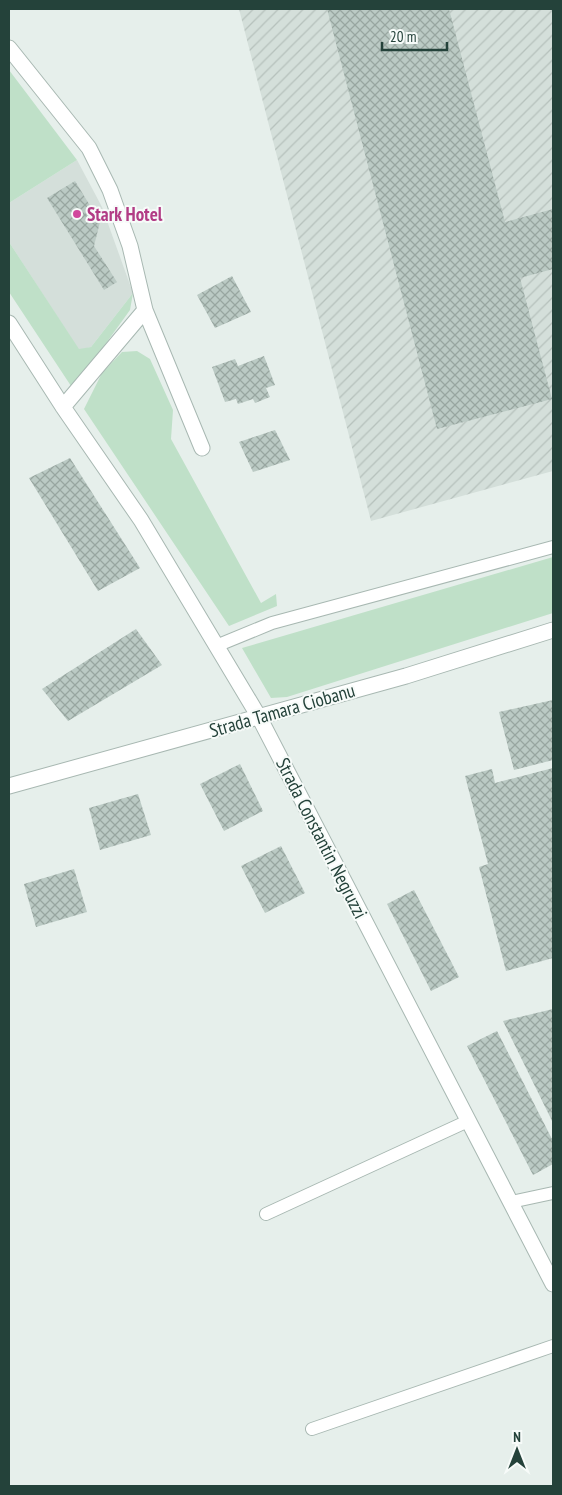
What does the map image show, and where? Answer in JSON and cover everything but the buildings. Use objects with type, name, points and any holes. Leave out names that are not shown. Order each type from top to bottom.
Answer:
[{"type":"street","points":[[9,48],[89,148],[110,190],[130,246],[145,310],[202,448]]},
{"type":"street","points":[[63,407],[145,310]]},
{"type":"street","name":"Strada Constantin Negruzzi","points":[[9,323],[63,407],[141,520],[259,717],[553,1284]]},
{"type":"street","name":"Strada Tamara Ciobanu","points":[[9,786],[406,676],[553,630]]},
{"type":"lane","points":[[216,646],[272,624],[553,547]]},
{"type":"lane","points":[[266,1214],[468,1121]]},
{"type":"lane","points":[[510,1202],[553,1192]]},
{"type":"lane","points":[[312,1429],[553,1346]]},
{"type":"shaded area","points":[[239,9],[553,9],[553,471],[371,521]]},
{"type":"shaded area","points":[[77,160],[102,207],[133,293],[91,347],[79,350],[9,242],[9,203]]},
{"type":"green space","points":[[9,70],[77,160],[9,203]]},
{"type":"green space","points":[[9,242],[79,349],[91,347],[133,293],[130,310],[73,389],[9,292]]},
{"type":"green space","points":[[137,351],[150,359],[173,410],[171,439],[261,603],[276,594],[277,606],[229,626],[84,409],[102,373],[122,352]]},
{"type":"green space","points":[[553,557],[553,613],[287,697],[271,698],[242,648]]},
{"type":"place","name":"Stark Hotel","points":[[77,214]]}]
